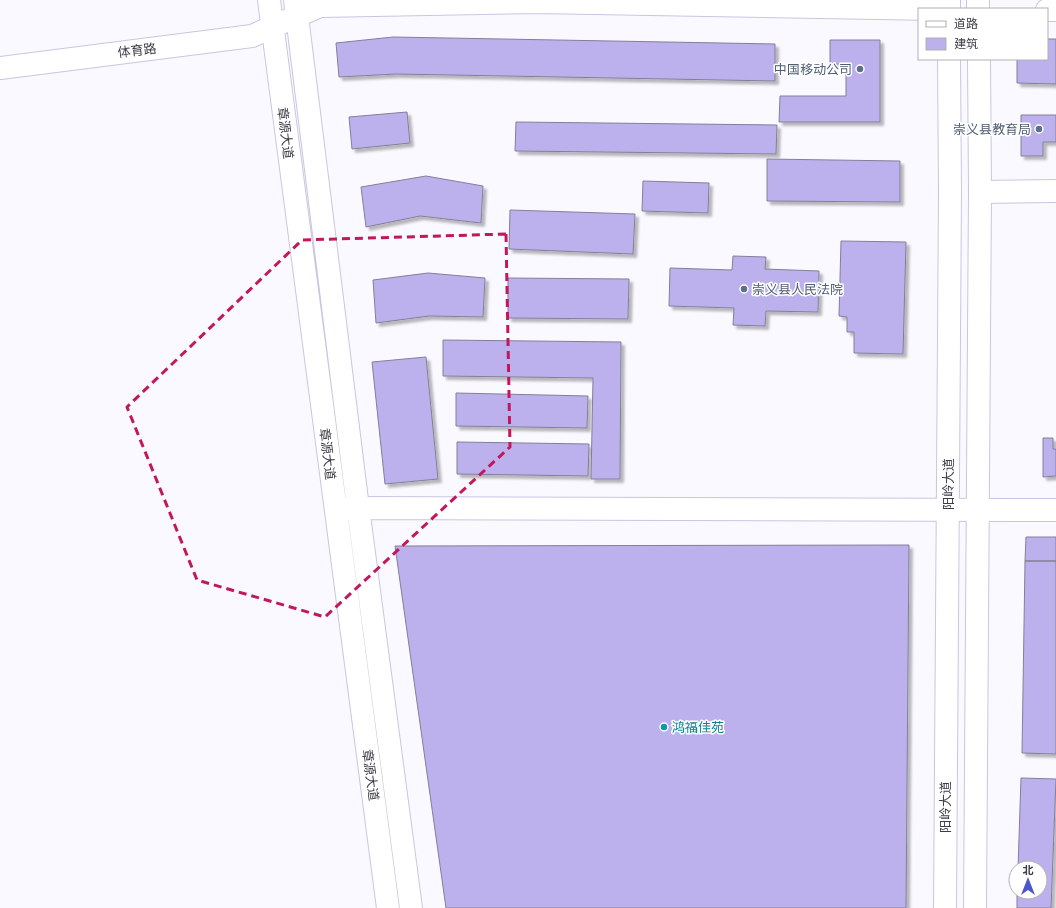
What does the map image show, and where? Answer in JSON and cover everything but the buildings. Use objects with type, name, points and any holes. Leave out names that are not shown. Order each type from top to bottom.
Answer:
[{"type":"main road","name":"章源大道","points":[[269,0],[388,908]]},
{"type":"main road","name":"体育路","points":[[0,68],[252,36],[272,28],[296,8],[320,6],[536,1],[918,9]]},
{"type":"main road","name":"章源大道","points":[[296,8],[358,508],[411,908]]},
{"type":"main road","name":"阳岭大道","points":[[944,908],[948,508],[949,60]]},
{"type":"main road","points":[[976,908],[977,509],[980,192],[979,60]]},
{"type":"main road","points":[[980,192],[1056,191]]},
{"type":"main road","points":[[336,511],[358,508],[948,508],[1056,510]]},
{"type":"highlighted area","points":[[506,234],[510,447],[325,617],[197,580],[127,407],[302,240]]},
{"type":"place","name":"中国移动公司","points":[[860,69]]},
{"type":"place","name":"崇义县教育局","points":[[1039,129]]},
{"type":"place","name":"崇义县人民法院","points":[[744,289]]},
{"type":"place","name":"鸿福佳苑","points":[[664,727]]}]
